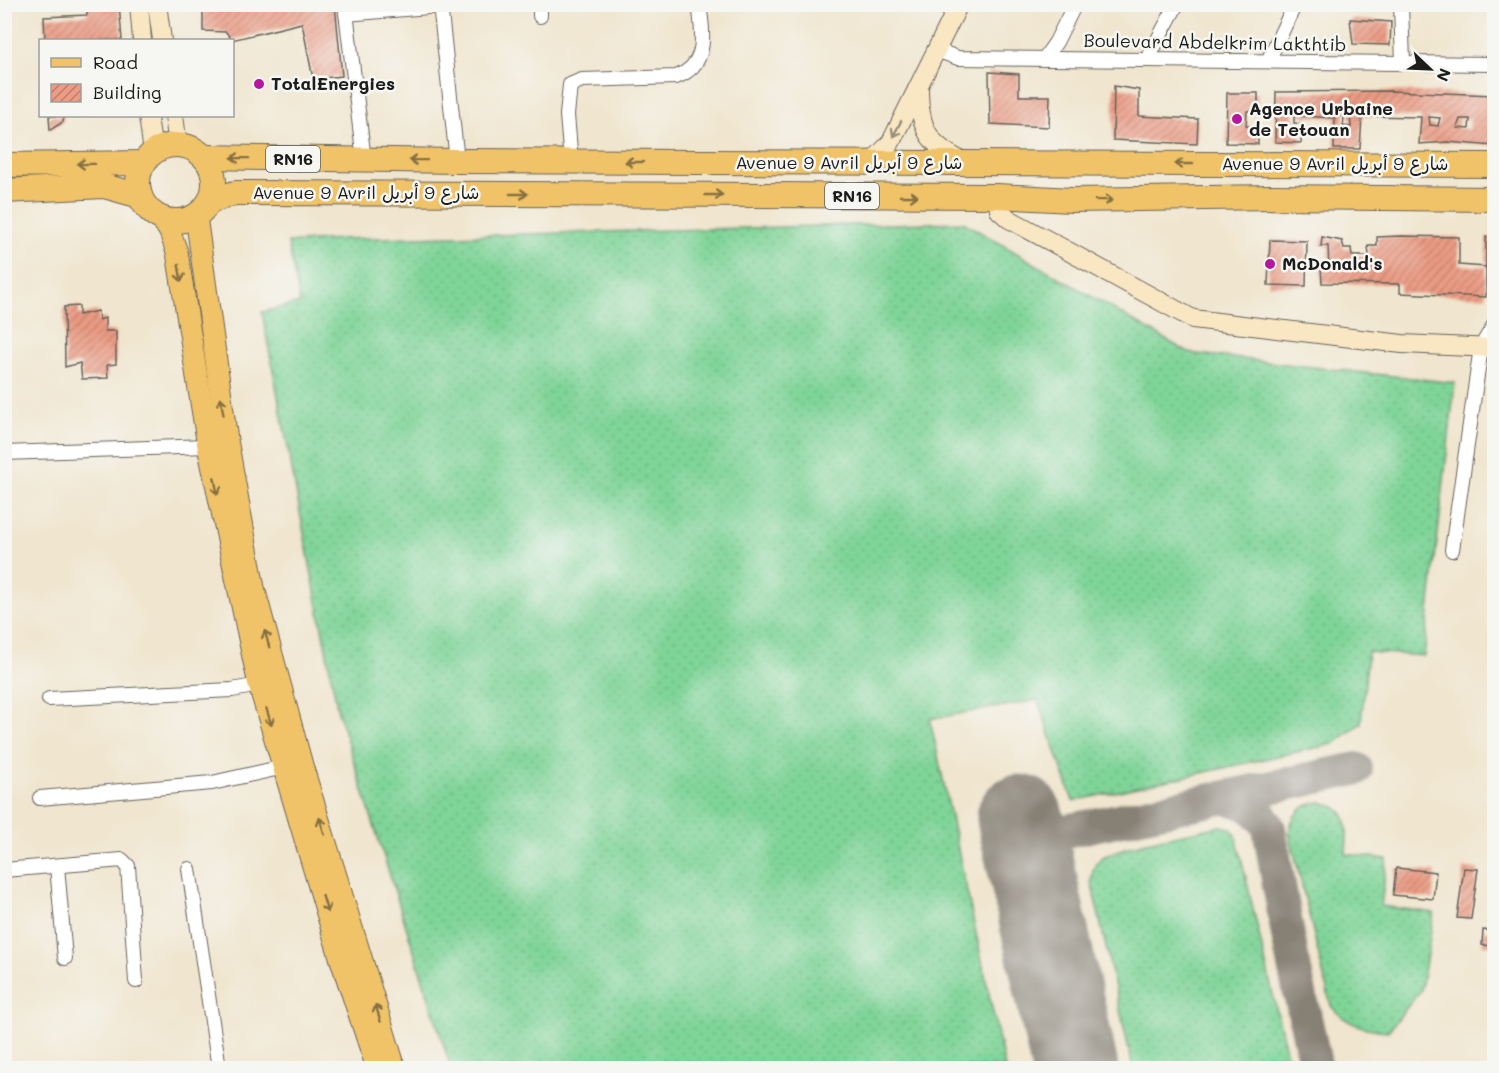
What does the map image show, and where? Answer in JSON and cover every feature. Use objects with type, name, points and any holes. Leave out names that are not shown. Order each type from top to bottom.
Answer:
[{"type":"highway","points":[[4,165],[149,158],[165,147],[178,145]]},
{"type":"highway","name":"RN16","points":[[178,145],[188,147],[204,158]]},
{"type":"highway","points":[[149,158],[138,184],[140,196],[145,205],[162,219]]},
{"type":"highway","name":"Avenue 9 Avril شارع 9 أبريل","points":[[204,158],[866,164],[1494,165]]},
{"type":"highway","points":[[203,208],[214,178],[204,158]]},
{"type":"highway","points":[[4,191],[104,186],[140,196]]},
{"type":"highway","name":"Avenue 9 Avril شارع 9 أبريل","points":[[203,208],[236,193],[997,196],[1072,200],[1274,197],[1494,199]]},
{"type":"highway","name":"RN16","points":[[162,219],[173,221],[203,208]]},
{"type":"main road","points":[[203,208],[227,440],[254,588],[302,765],[395,1068]]},
{"type":"main road","points":[[162,219],[170,232],[177,252],[208,446],[259,685],[377,1068]]},
{"type":"street","points":[[139,4],[142,39]]},
{"type":"street","points":[[157,4],[162,39]]},
{"type":"street","points":[[571,162],[567,115],[570,84],[582,80],[676,77],[687,73],[700,57],[702,46],[699,4]]},
{"type":"street","points":[[866,164],[876,158],[891,142],[959,4]]},
{"type":"street","points":[[1044,59],[1056,42],[1075,4]]},
{"type":"street","points":[[1147,60],[1177,4]]},
{"type":"street","points":[[1268,61],[1295,4]]},
{"type":"street","points":[[1401,4],[1403,63]]},
{"type":"street","points":[[364,160],[346,9],[440,5],[457,161]]},
{"type":"street","name":"Boulevard Abdelkrim Lakthtib","points":[[936,50],[958,58],[1494,64]]},
{"type":"street","points":[[918,86],[919,105],[929,137],[944,153],[969,164]]},
{"type":"street","points":[[148,117],[149,158]]},
{"type":"street","points":[[174,117],[178,145]]},
{"type":"street","points":[[997,196],[999,210],[1003,215],[1193,319],[1402,344],[1488,348]]},
{"type":"street","points":[[1452,550],[1494,325]]},
{"type":"street","points":[[4,453],[208,446]]},
{"type":"street","points":[[49,699],[232,690],[259,685]]},
{"type":"street","points":[[40,798],[212,783],[284,767]]},
{"type":"street","points":[[4,870],[122,860],[128,866],[135,981]]},
{"type":"street","points":[[57,866],[66,958]]},
{"type":"street","points":[[189,869],[219,1068]]},
{"type":"green space","points":[[963,222],[1189,353],[1455,383],[1424,656],[1368,652],[1361,723],[1333,744],[1073,801],[1038,700],[930,719],[1005,1068],[451,1068],[338,712],[262,312],[300,303],[288,243],[340,239]]},
{"type":"green space","points":[[1321,802],[1339,809],[1346,821],[1346,854],[1387,859],[1381,906],[1434,913],[1421,990],[1388,1031],[1371,1029],[1349,1022],[1331,1006],[1289,832],[1299,811]]},
{"type":"green space","points":[[1221,826],[1230,828],[1236,835],[1290,1068],[1133,1068],[1091,881],[1094,867],[1108,854],[1121,849]]},
{"type":"building","points":[[87,4],[119,4],[122,39],[45,39],[44,17],[87,15]]},
{"type":"building","points":[[221,4],[335,4],[342,76],[313,79],[302,23],[234,40],[226,32],[203,31],[203,8],[221,9]]},
{"type":"building","points":[[1350,19],[1391,22],[1390,45],[1353,44]]},
{"type":"building","points":[[989,72],[1019,74],[1019,96],[1050,96],[1049,127],[990,124]]},
{"type":"building","points":[[1114,86],[1139,90],[1139,116],[1198,119],[1197,144],[1113,140]]},
{"type":"building","points":[[1391,91],[1494,95],[1491,122],[1494,122],[1494,146],[1448,142],[1419,144],[1421,117],[1362,116],[1360,149],[1334,149],[1335,118],[1300,116],[1300,108],[1294,109],[1294,123],[1302,124],[1301,143],[1275,142],[1276,92]],"holes":[[[1345,111],[1350,113],[1351,127],[1343,126]],[[1429,117],[1440,118],[1438,126],[1430,125]],[[1460,119],[1470,119],[1469,129],[1457,128]]]},
{"type":"building","name":"Agence Urbaine de Tetouan","points":[[1227,93],[1258,93],[1258,111],[1247,111],[1246,126],[1258,127],[1258,144],[1226,143]]},
{"type":"building","points":[[49,117],[64,117],[63,122],[50,130]]},
{"type":"building","points":[[1322,237],[1342,241],[1344,248],[1351,248],[1352,256],[1369,256],[1368,246],[1377,246],[1377,237],[1459,237],[1459,265],[1486,267],[1486,297],[1400,293],[1400,284],[1322,283],[1321,267],[1329,268],[1328,246],[1321,246]]},
{"type":"building","points":[[1486,237],[1494,237],[1494,269],[1486,267]]},
{"type":"building","points":[[1270,240],[1307,241],[1306,286],[1268,285]]},
{"type":"building","points":[[79,306],[79,315],[98,311],[99,320],[105,318],[105,331],[116,331],[116,364],[107,365],[108,378],[82,379],[80,363],[65,367],[64,307]]},
{"type":"building","points":[[1396,868],[1436,872],[1433,899],[1393,895]]},
{"type":"building","points":[[1464,868],[1478,869],[1471,919],[1457,918]]},
{"type":"building","points":[[1483,930],[1494,931],[1494,946],[1482,945]]},
{"type":"taxiway","points":[[1024,840],[1356,769]]},
{"type":"taxiway","points":[[1220,798],[1235,800],[1249,806],[1260,815],[1269,829],[1291,952],[1316,1068]]},
{"type":"runway","points":[[1020,818],[1075,1068]]},
{"type":"place","name":"TotalEnergies","points":[[259,84]]},
{"type":"place","name":"Agence Urbaine de Tetouan","points":[[1237,119]]},
{"type":"place","name":"McDonald's","points":[[1270,264]]}]
